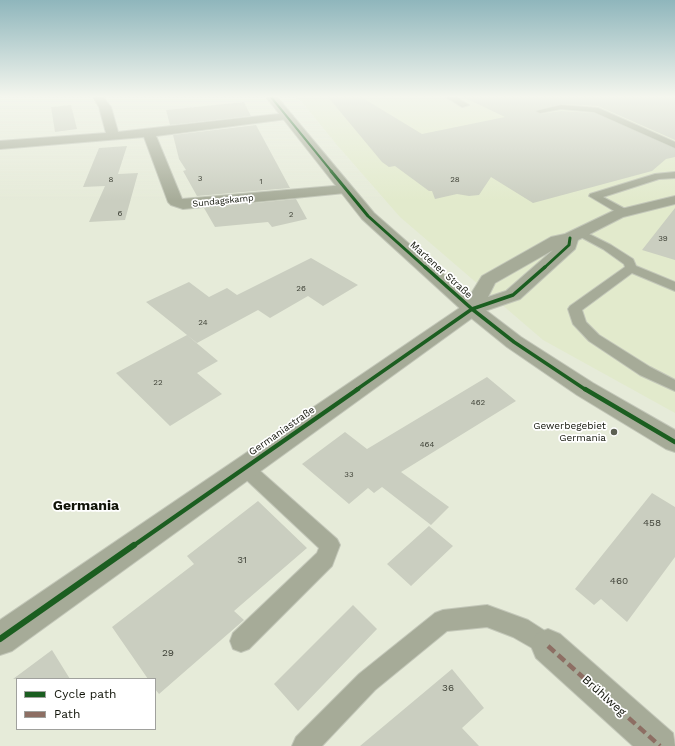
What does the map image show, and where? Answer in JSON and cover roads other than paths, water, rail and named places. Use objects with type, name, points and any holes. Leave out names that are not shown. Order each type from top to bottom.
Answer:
[{"type":"street","points":[[112,132],[113,136]]},
{"type":"street","points":[[0,145],[159,132]]},
{"type":"street","name":"Martener Straße","points":[[300,132],[368,216],[472,309],[514,342],[585,389],[675,442]]},
{"type":"street","name":"Sundagskamp","points":[[149,133],[176,202],[183,204],[345,189]]},
{"type":"street","name":"Germaniastraße","points":[[472,309],[488,280],[557,241],[576,235],[625,212],[675,200]]},
{"type":"street","name":"Germaniastraße","points":[[0,639],[472,309],[513,295],[569,245],[576,235]]},
{"type":"street","name":"Brühlweg","points":[[548,646],[660,746]]},
{"type":"lane","points":[[648,132],[675,145]]},
{"type":"lane","points":[[625,212],[594,196],[658,176],[675,174]]},
{"type":"lane","points":[[576,235],[607,246],[629,262],[631,268],[675,287]]},
{"type":"lane","points":[[631,268],[575,309],[580,324],[594,338],[645,371],[675,386]]},
{"type":"lane","points":[[241,641],[325,559],[330,545],[244,467]]},
{"type":"lane","points":[[305,746],[366,682],[443,620],[487,616],[520,628],[548,646]]},
{"type":"place","name":"Gewerbegebiet Germania","points":[[614,432]]},
{"type":"district","name":"Germania","points":[[86,506]]}]
